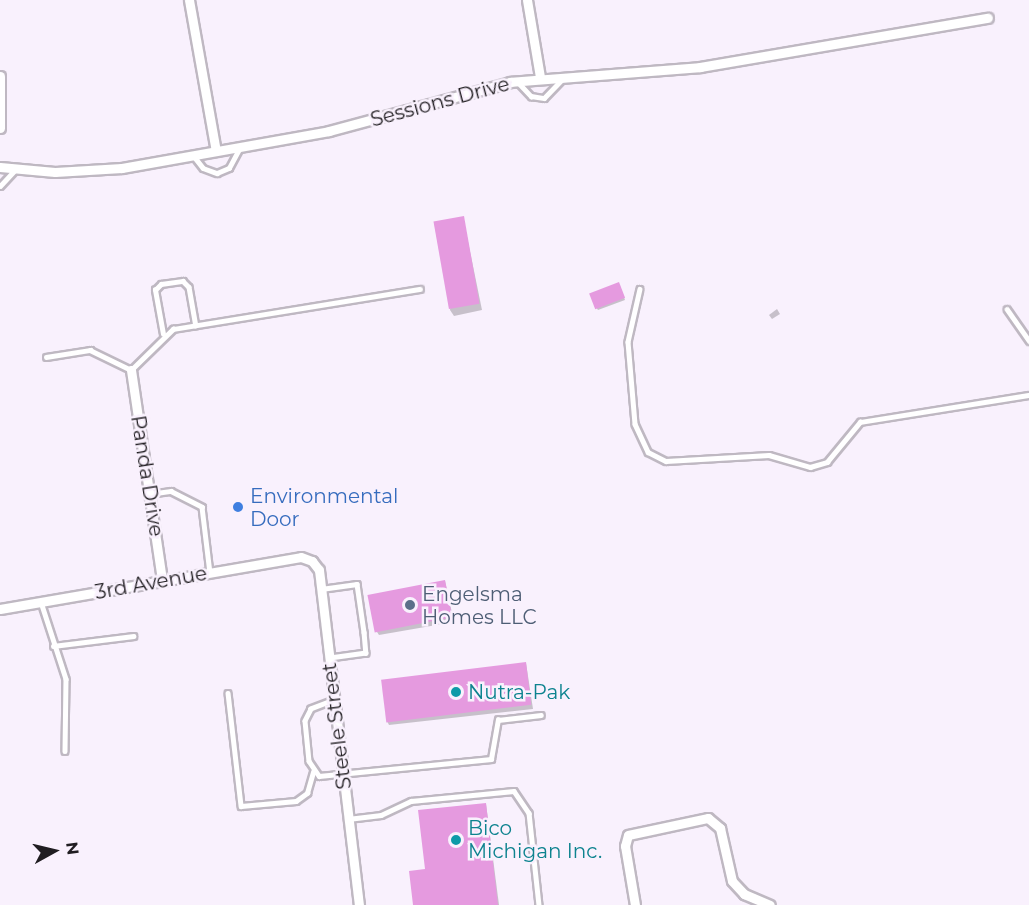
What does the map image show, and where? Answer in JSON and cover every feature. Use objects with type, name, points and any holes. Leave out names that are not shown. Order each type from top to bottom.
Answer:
[{"type":"street","points":[[189,0],[216,151]]},
{"type":"street","points":[[526,0],[540,77]]},
{"type":"street","name":"Sessions Drive","points":[[0,167],[16,170],[100,170],[343,128],[517,81],[540,77],[700,67],[988,18]]},
{"type":"street","points":[[0,76],[0,128]]},
{"type":"street","name":"Panda Drive","points":[[131,370],[162,581]]},
{"type":"street","name":"3rd Avenue","points":[[0,609],[301,556]]},
{"type":"street","name":"Steele Street","points":[[301,556],[319,570],[359,905]]},
{"type":"street","points":[[635,905],[625,846],[628,835],[713,820],[720,828],[732,881],[744,894],[770,905]]},
{"type":"lane","points":[[517,81],[527,94],[544,98],[565,75]]},
{"type":"lane","points":[[192,155],[203,168],[217,173],[229,168],[240,147]]},
{"type":"lane","points":[[0,186],[16,170]]},
{"type":"lane","points":[[163,334],[155,290],[161,284],[183,281],[189,286],[196,325]]},
{"type":"lane","points":[[46,357],[90,350],[131,370],[163,334],[196,325],[420,289]]},
{"type":"lane","points":[[640,289],[628,342],[635,424],[648,452],[666,461],[770,455],[810,467],[827,462],[860,422],[1029,395]]},
{"type":"lane","points":[[1007,309],[1029,341]]},
{"type":"lane","points":[[149,494],[171,491],[202,507],[210,573]]},
{"type":"lane","points":[[321,589],[357,584],[366,652],[329,658]]},
{"type":"lane","points":[[41,602],[53,646],[66,679],[65,751]]},
{"type":"lane","points":[[53,646],[133,636]]},
{"type":"lane","points":[[228,693],[241,806],[296,801],[307,793],[314,772],[305,720],[310,709],[334,700]]},
{"type":"lane","points":[[314,772],[342,774],[491,759],[498,720],[541,715]]},
{"type":"lane","points":[[348,819],[381,815],[411,801],[514,791],[529,813],[539,905]]},
{"type":"building","points":[[464,216],[479,304],[449,309],[433,221]]},
{"type":"building","points":[[619,282],[625,298],[595,309],[589,293]]},
{"type":"building","name":"Engelsma Homes LLC","points":[[445,580],[452,617],[375,632],[367,595]]},
{"type":"building","name":"Nutra-Pak","points":[[526,662],[531,705],[386,722],[381,680]]},
{"type":"building","name":"Bico Michigan Inc.","points":[[486,803],[498,905],[413,905],[409,871],[425,869],[418,810]]},
{"type":"place","name":"Environmental Door","points":[[238,507]]},
{"type":"place","name":"Engelsma Homes LLC","points":[[410,605]]},
{"type":"place","name":"Nutra-Pak","points":[[456,692]]},
{"type":"place","name":"Bico Michigan Inc.","points":[[456,840]]}]
